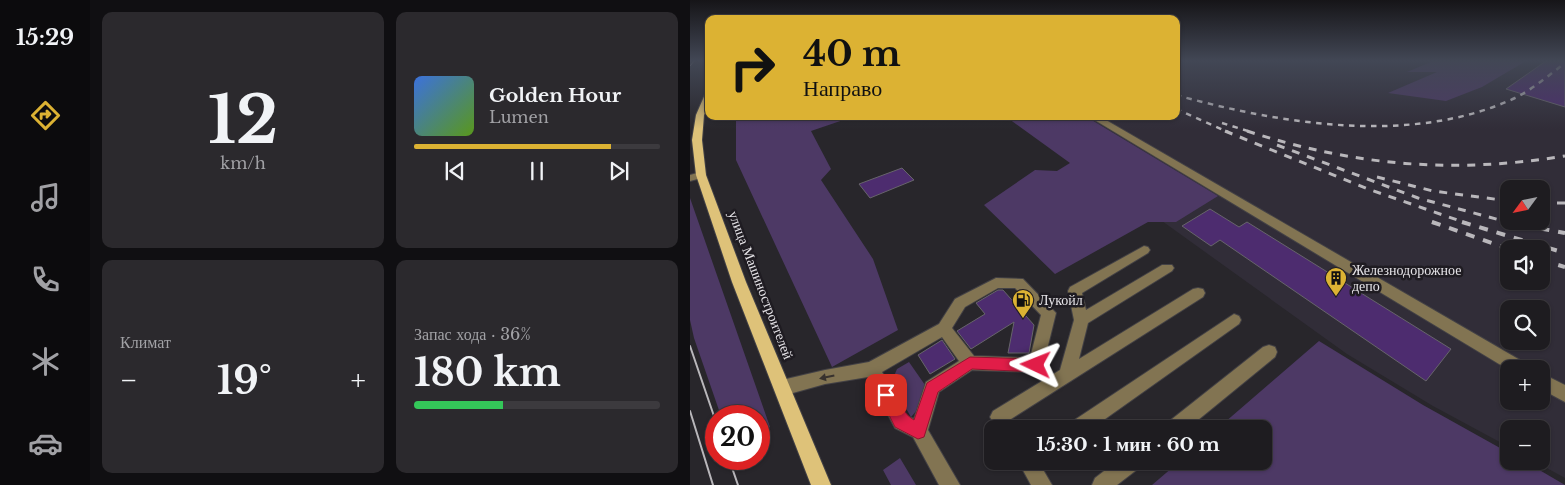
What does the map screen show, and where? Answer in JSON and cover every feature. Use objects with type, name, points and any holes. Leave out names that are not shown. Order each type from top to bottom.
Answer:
[{"type":"main road","name":"улица Машиностроителей","points":[[705,103],[700,115],[696,140],[696,176],[821,485]]},
{"type":"lane","points":[[1099,120],[1507,360]]},
{"type":"lane","points":[[1066,375],[1081,320],[1075,291],[1144,250]]},
{"type":"lane","points":[[1081,320],[1167,268]]},
{"type":"lane","points":[[782,388],[825,377],[872,369],[944,328],[960,303],[996,283],[1018,283],[1049,313],[1036,365],[970,363],[932,388],[918,431]]},
{"type":"lane","points":[[1001,420],[999,417],[1198,293]]},
{"type":"lane","points":[[1089,420],[1234,320]]},
{"type":"lane","points":[[944,328],[970,363]]},
{"type":"lane","points":[[1184,420],[1269,352]]},
{"type":"lane","points":[[872,369],[901,422],[918,431],[950,485]]},
{"type":"lane","points":[[1550,385],[1565,394]]},
{"type":"lane","points":[[1033,470],[1042,485]]},
{"type":"lane","points":[[1102,485],[1121,470]]},
{"type":"shaded area","points":[[1180,84],[1565,84],[1565,478],[1550,470],[1550,420],[1500,420],[1500,442],[1433,406],[1347,354],[1022,120],[1180,120]]},
{"type":"shaded area","points":[[1410,84],[1488,84],[1446,101],[1388,93]]},
{"type":"shaded area","points":[[736,120],[843,120],[811,131],[831,169],[821,180],[873,259],[898,330],[832,367],[736,160]]},
{"type":"shaded area","points":[[1011,120],[1092,120],[1218,196],[1176,222],[1148,222],[1055,274],[984,205],[1035,170],[1057,171],[1070,163]]},
{"type":"shaded area","points":[[690,198],[762,405],[717,405],[694,338],[690,320]]},
{"type":"shaded area","points":[[1319,341],[1423,405],[1500,448],[1500,470],[1539,470],[1565,485],[1152,485],[1170,470],[1272,470],[1272,420],[1227,420]]},
{"type":"shaded area","points":[[909,362],[925,385],[918,409],[911,417],[891,383],[897,369]]},
{"type":"shaded area","points":[[900,458],[916,485],[891,485],[883,470]]},
{"type":"building","points":[[1514,84],[1565,84],[1565,107],[1506,89]]},
{"type":"building","points":[[902,168],[914,180],[870,198],[859,184]]},
{"type":"building","name":"Железнодорожное депо","points":[[1210,209],[1239,227],[1247,222],[1451,349],[1426,381],[1220,240],[1211,246],[1182,226]]},
{"type":"building","points":[[998,290],[1003,290],[1034,325],[1029,353],[1008,353],[1014,322],[971,349],[957,331],[985,314],[976,303]]},
{"type":"building","points":[[942,340],[955,359],[930,374],[918,355]]},
{"type":"tram line","points":[[690,346],[710,405]]},
{"type":"tram line","points":[[690,411],[713,485]]},
{"type":"tram line","points":[[733,470],[738,485]]},
{"type":"railway","points":[[1180,96],[1259,114],[1302,121],[1390,126],[1433,122],[1475,113],[1515,98],[1538,84]]},
{"type":"railway","points":[[1180,111],[1228,132]]},
{"type":"railway","points":[[1222,123],[1251,132]]},
{"type":"railway","points":[[1225,131],[1368,189],[1466,223]]},
{"type":"railway","points":[[1247,131],[1326,152],[1404,163],[1483,165],[1565,156]]},
{"type":"railway","points":[[1277,145],[1418,198],[1500,220]]},
{"type":"railway","points":[[1377,177],[1433,191],[1500,200]]},
{"type":"railway","points":[[1550,203],[1565,203]]},
{"type":"railway","points":[[1435,223],[1432,222],[1500,246]]},
{"type":"railway","points":[[1462,222],[1565,253]]},
{"type":"railway","points":[[1549,230],[1565,233]]},
{"type":"railway","points":[[1550,263],[1565,267]]},
{"type":"place","name":"Железнодорожное депо","points":[[1336,297]]},
{"type":"place","name":"Лукойл","points":[[1023,319]]},
{"type":"route","points":[[886,395],[901,422],[918,431],[932,388],[970,363],[1036,365]]}]
